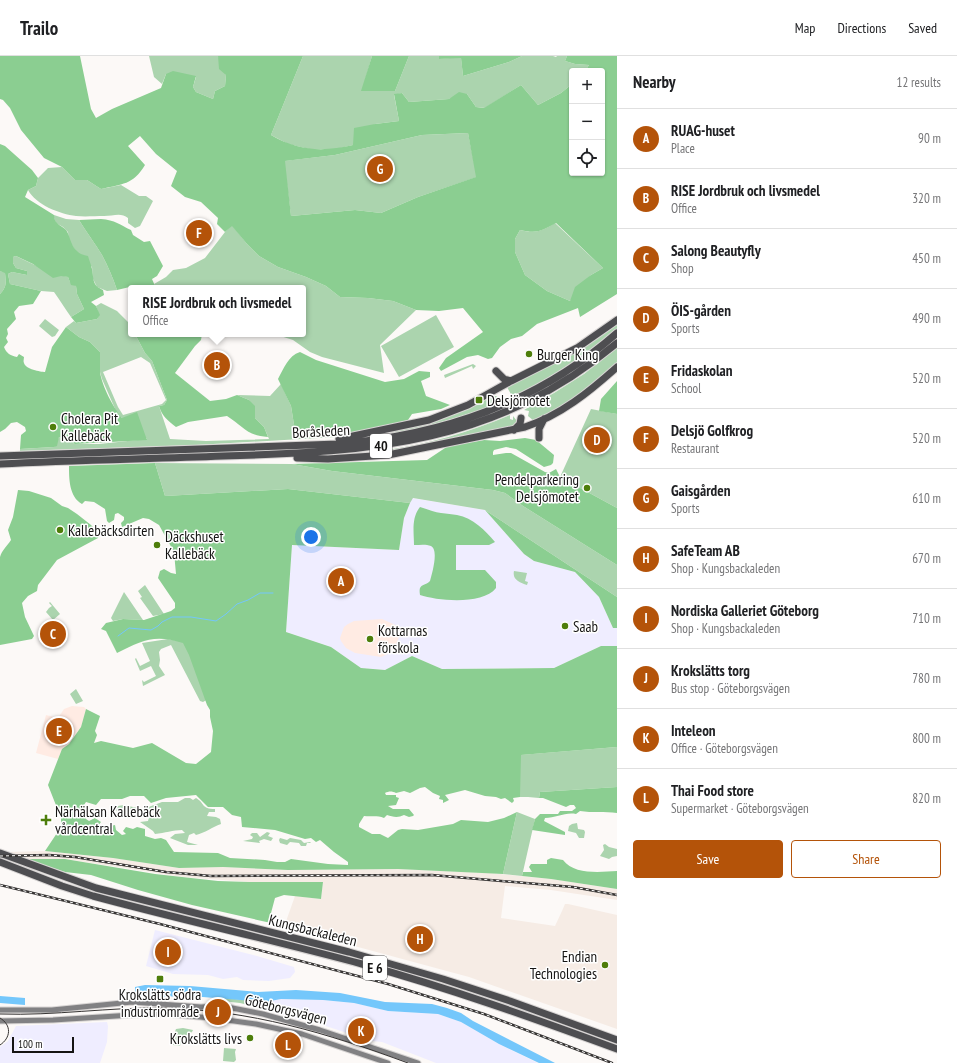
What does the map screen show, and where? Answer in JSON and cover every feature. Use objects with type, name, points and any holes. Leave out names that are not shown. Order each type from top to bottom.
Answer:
[{"type":"highway","points":[[307,445],[372,433],[429,420],[468,405],[511,381],[577,348],[617,320]]},
{"type":"highway","name":"Boråsleden","points":[[523,401],[579,364],[617,333]]},
{"type":"highway","name":"Boråsleden","points":[[0,456],[58,457],[77,461],[266,455],[337,451],[388,445],[460,429],[547,392],[577,374],[617,343]]},
{"type":"highway","points":[[266,455],[328,459],[380,456],[514,430],[544,419],[571,405],[617,367]]},
{"type":"highway","points":[[496,371],[504,379],[511,381]]},
{"type":"highway","name":"Boråsleden","points":[[0,464],[58,457],[76,453],[364,442],[414,434],[502,410]]},
{"type":"highway","points":[[514,430],[520,424],[521,418]]},
{"type":"highway","points":[[539,438],[539,429],[544,419]]},
{"type":"highway","name":"Kungsbackaleden","points":[[0,852],[96,888],[349,952],[443,979],[510,1001],[617,1040]]},
{"type":"highway","name":"Kungsbackaleden","points":[[0,862],[62,886],[93,896],[341,959],[439,987],[507,1008],[617,1049]]},
{"type":"main road","name":"Göteborgsvägen","points":[[0,1010],[52,1010],[135,1002],[201,1007],[222,1006],[263,1014],[313,1027],[418,1063]]},
{"type":"main road","name":"Göteborgsvägen","points":[[0,1021],[52,1020],[163,1014],[212,1018],[256,1024],[302,1034],[388,1063]]},
{"type":"shaded area","points":[[412,498],[485,510],[524,554],[534,561],[575,572],[599,597],[613,628],[617,628],[617,646],[601,646],[554,668],[442,669],[412,656],[385,670],[361,668],[331,647],[286,632],[292,545],[399,550],[404,518]]},
{"type":"shaded area","name":"Kottarnas förskola","points":[[382,619],[400,627],[402,630],[394,649],[388,654],[381,657],[355,653],[346,648],[341,641],[340,638],[344,627],[348,624],[354,621]]},
{"type":"shaded area","points":[[72,706],[84,707],[86,709],[81,727],[69,744],[62,749],[58,759],[36,753],[46,715],[58,718],[64,709]]},
{"type":"shaded area","points":[[45,851],[113,858],[179,868],[223,867],[288,870],[398,869],[490,873],[551,879],[617,889],[617,900],[551,890],[505,886],[501,918],[555,926],[565,904],[617,915],[617,1029],[469,977],[284,927],[295,896],[321,899],[323,882],[249,882],[183,877],[65,859],[26,859],[8,852]]},
{"type":"shaded area","points":[[155,930],[294,967],[295,972],[290,978],[269,981],[243,980],[237,977],[223,979],[208,975],[173,974],[146,966]]},
{"type":"shaded area","points":[[271,1000],[323,1000],[354,1003],[388,1011],[438,1014],[461,1022],[499,1044],[538,1063],[436,1063],[382,1042],[372,1041],[304,1019],[300,1020],[273,1011]]},
{"type":"shaded area","points":[[107,1022],[107,1042],[100,1063],[0,1063],[0,1047],[8,1041],[16,1026]]},
{"type":"green space","points":[[0,56],[80,56],[91,109],[96,118],[112,109],[161,88],[166,74],[173,71],[196,76],[193,87],[196,92],[213,99],[215,91],[225,86],[226,75],[219,69],[218,56],[303,56],[271,135],[301,147],[311,149],[331,149],[353,145],[354,128],[399,121],[394,94],[402,93],[409,102],[449,99],[459,92],[467,94],[476,107],[484,108],[521,85],[538,105],[561,93],[569,86],[569,176],[605,176],[605,68],[587,68],[589,65],[575,64],[565,61],[567,56],[617,56],[617,294],[580,317],[578,308],[537,324],[522,336],[511,339],[500,347],[492,358],[488,359],[478,355],[467,357],[441,371],[439,368],[446,358],[483,332],[463,308],[439,311],[416,310],[393,301],[340,297],[326,286],[278,267],[259,256],[232,226],[225,232],[217,224],[218,218],[201,202],[185,197],[171,186],[177,171],[156,154],[140,136],[128,146],[145,165],[141,172],[131,180],[126,183],[101,189],[87,180],[75,180],[62,167],[44,158],[21,130],[10,108],[3,100],[0,99]],"holes":[[[468,133],[476,177],[418,197],[381,213],[355,210],[291,216],[285,161],[335,155],[422,135]],[[556,223],[603,268],[575,287],[570,301],[547,291],[525,275],[515,252],[515,239],[520,230],[535,232]]]},
{"type":"green space","points":[[149,56],[218,56],[226,75],[225,86],[215,91],[213,99],[196,92],[193,87],[196,77],[166,74],[162,84],[154,77]]},
{"type":"green space","points":[[303,56],[372,56],[362,91],[395,91],[409,56],[439,56],[439,59],[461,57],[463,76],[509,62],[522,56],[567,56],[565,61],[575,64],[589,65],[587,68],[569,68],[569,86],[561,93],[538,105],[521,85],[485,108],[476,107],[467,94],[449,99],[409,102],[402,93],[394,95],[399,121],[375,124],[353,145],[336,149],[309,149],[288,144],[271,135]]},
{"type":"green space","points":[[372,56],[409,56],[395,91],[361,91]]},
{"type":"green space","points":[[439,56],[522,56],[509,62],[463,76],[461,58],[439,59]]},
{"type":"green space","points":[[468,133],[477,177],[418,197],[381,213],[355,210],[291,216],[284,161],[335,155],[422,135]]},
{"type":"green space","points":[[0,144],[5,146],[32,170],[38,178],[36,186],[28,190],[25,197],[54,215],[56,222],[66,230],[74,248],[80,253],[88,256],[92,267],[94,282],[103,290],[104,295],[91,302],[96,306],[100,315],[97,319],[76,323],[71,317],[84,309],[77,294],[76,286],[71,285],[68,277],[61,276],[53,278],[33,264],[16,256],[13,257],[13,263],[16,268],[27,271],[27,275],[12,272],[8,274],[10,284],[41,291],[33,304],[19,306],[14,312],[16,319],[7,329],[8,334],[6,338],[8,342],[4,347],[7,353],[13,356],[17,357],[19,354],[24,357],[24,362],[27,367],[33,370],[45,372],[52,347],[66,327],[79,337],[90,342],[100,352],[100,372],[105,390],[122,418],[137,412],[147,440],[75,444],[59,437],[57,446],[54,447],[20,449],[21,435],[26,431],[25,427],[17,422],[11,423],[0,432],[0,294],[5,287],[6,282],[5,273],[0,271]]},
{"type":"green space","points":[[62,167],[75,180],[87,180],[101,189],[121,185],[139,196],[146,196],[153,201],[140,226],[135,228],[128,223],[128,218],[123,215],[76,216],[56,211],[42,204],[28,190],[36,186],[38,178],[48,168]]},
{"type":"green space","points":[[54,215],[66,219],[79,220],[102,255],[117,290],[107,291],[97,287],[93,279],[92,267],[77,252],[69,241],[68,232],[56,223]]},
{"type":"green space","points":[[101,219],[114,222],[131,230],[133,235],[144,242],[150,241],[163,266],[157,276],[152,279],[155,285],[128,285],[128,287],[117,290],[102,255],[79,220]]},
{"type":"green space","points":[[555,223],[603,268],[591,275],[570,301],[547,291],[525,275],[515,252],[515,239],[520,230],[534,232]]},
{"type":"green space","points":[[232,225],[259,256],[278,267],[326,286],[340,297],[393,301],[416,310],[380,345],[384,373],[322,357],[310,352],[293,340],[284,337],[306,337],[306,285],[154,285],[173,270],[186,268],[205,258]]},
{"type":"green space","points":[[16,256],[48,271],[68,277],[70,282],[76,286],[77,294],[84,309],[71,317],[54,292],[41,291],[10,284],[8,274],[12,272],[27,275],[27,271],[16,268],[13,263],[13,257]]},
{"type":"green space","points":[[0,271],[5,272],[6,282],[4,289],[0,294]]},
{"type":"green space","points":[[101,303],[117,311],[128,322],[128,337],[137,337],[145,353],[152,361],[167,400],[164,405],[159,406],[170,439],[206,441],[269,439],[264,427],[255,418],[249,400],[237,395],[270,396],[281,384],[291,406],[296,437],[366,431],[408,421],[365,432],[336,437],[196,445],[20,451],[20,449],[54,447],[59,437],[75,444],[99,444],[147,439],[116,411],[100,372],[100,352],[90,342],[79,337],[66,327],[74,321],[76,323],[97,319],[99,315],[96,306]],"holes":[[[141,357],[150,363],[166,400],[162,404],[123,415],[103,372]]]},
{"type":"green space","points":[[436,315],[454,347],[399,377],[381,346]]},
{"type":"green space","points":[[45,319],[59,330],[55,336],[52,337],[39,326]]},
{"type":"green space","points":[[617,323],[617,329],[594,347],[570,364],[519,395],[515,393],[513,398],[507,387],[580,350]]},
{"type":"green space","points":[[137,337],[202,337],[201,340],[175,373],[210,401],[226,399],[237,395],[249,400],[255,406],[255,418],[264,427],[268,437],[250,433],[227,416],[188,422],[176,427],[173,425],[160,410],[159,406],[164,405],[167,400],[152,361],[145,353]]},
{"type":"green space","points":[[617,348],[617,362],[595,383],[562,407],[534,421],[528,416],[529,411],[524,410],[584,374]]},
{"type":"green space","points":[[300,352],[316,360],[385,382],[404,379],[419,371],[430,372],[430,377],[421,381],[426,396],[450,405],[441,409],[412,414],[408,420],[366,431],[296,437],[291,406],[278,379],[289,359]]},
{"type":"green space","points":[[473,364],[476,366],[473,369],[472,366],[445,378],[444,375]]},
{"type":"green space","points":[[617,381],[617,414],[599,411],[601,399]]},
{"type":"green space","points":[[492,396],[496,396],[500,399],[497,401],[498,404],[463,416],[429,425],[379,436],[371,436],[460,411]]},
{"type":"green space","points":[[591,409],[617,414],[617,508],[560,477]]},
{"type":"green space","points":[[510,415],[510,419],[513,420],[513,416],[517,421],[514,426],[403,449],[382,452],[354,454],[374,452],[434,441],[480,427]]},
{"type":"green space","points":[[525,438],[536,440],[554,455],[553,463],[544,467],[516,449],[506,447],[494,450],[493,455],[511,453],[545,472],[549,473],[556,469],[560,477],[617,508],[617,565],[523,506],[505,493],[493,490],[332,471],[292,464],[427,460],[448,446],[484,440],[500,441]]},
{"type":"green space","points":[[155,463],[292,464],[332,471],[493,490],[505,493],[523,506],[617,565],[617,597],[485,510],[413,498],[410,503],[288,489],[165,496]]},
{"type":"green space","points":[[155,463],[165,496],[288,489],[410,503],[404,518],[399,550],[292,545],[286,632],[331,647],[361,668],[385,670],[412,656],[442,669],[554,668],[601,646],[617,646],[617,747],[521,755],[520,797],[513,798],[514,801],[512,803],[505,798],[501,799],[485,796],[465,790],[445,795],[449,800],[443,803],[443,800],[439,799],[440,796],[425,787],[410,793],[404,791],[385,793],[386,795],[396,795],[396,797],[399,798],[396,805],[388,806],[393,809],[409,809],[414,815],[413,816],[409,817],[404,815],[396,817],[387,815],[384,818],[364,816],[359,824],[359,827],[372,834],[380,834],[388,838],[398,830],[402,829],[418,830],[453,824],[461,820],[488,822],[504,818],[517,812],[503,874],[398,869],[288,870],[223,867],[179,868],[113,858],[45,851],[61,827],[61,818],[48,785],[62,749],[69,744],[81,727],[86,709],[100,716],[95,731],[97,735],[94,743],[101,741],[133,748],[152,743],[186,763],[196,764],[211,752],[213,731],[210,710],[183,643],[164,639],[149,640],[117,653],[106,631],[101,629],[106,623],[123,619],[144,620],[171,611],[175,608],[175,603],[158,578],[160,571],[164,569],[176,574],[174,552],[159,525],[149,519],[143,518],[122,527],[121,523],[124,520],[124,517],[118,513],[115,514],[114,520],[109,523],[107,521],[105,509],[94,502],[85,501],[82,504],[78,501],[72,492],[69,466]],"holes":[[[196,795],[208,807],[223,807],[232,815],[241,817],[242,827],[275,830],[305,839],[311,838],[316,842],[320,840],[348,862],[348,865],[291,859],[285,862],[277,862],[230,858],[218,853],[174,852],[166,840],[145,836],[145,829],[137,827],[133,829],[126,827],[123,831],[126,834],[122,835],[116,830],[115,825],[101,828],[97,827],[101,822],[95,818],[89,821],[86,819],[82,808],[86,802],[96,805],[101,799],[122,799],[130,796],[144,796],[151,803],[166,798]]]},
{"type":"green space","points":[[18,490],[29,491],[51,498],[77,514],[91,525],[99,534],[98,538],[57,560],[38,585],[37,591],[28,596],[22,603],[25,617],[34,636],[32,639],[0,645],[0,557],[3,550],[11,540],[8,530],[13,517]]},
{"type":"green space","points":[[420,507],[438,513],[463,517],[478,525],[487,533],[495,542],[489,545],[456,545],[456,570],[485,570],[496,582],[496,588],[490,593],[481,597],[471,599],[449,600],[420,595],[421,587],[430,581],[435,557],[431,546],[414,545],[414,521]]},
{"type":"green space","points":[[485,510],[617,597],[617,628],[613,628],[599,597],[575,572],[534,561],[524,554]]},
{"type":"green space","points":[[514,571],[527,573],[525,581],[528,582],[527,585],[515,579]]},
{"type":"green space","points":[[145,585],[164,614],[153,616],[140,598],[142,597],[138,591]]},
{"type":"green space","points":[[124,592],[143,620],[123,619],[113,621],[111,618]]},
{"type":"green space","points":[[50,602],[60,614],[53,620],[46,612],[52,606],[49,603]]},
{"type":"green space","points":[[168,639],[184,642],[210,698],[203,702],[200,701],[171,645],[161,649],[159,652],[159,666],[165,675],[143,686],[142,680],[144,682],[156,676],[151,666],[140,671],[135,659],[136,658],[140,666],[150,661],[142,643]]},
{"type":"green space","points":[[76,689],[83,701],[76,704],[70,694]]},
{"type":"green space","points":[[617,747],[617,787],[540,792],[539,798],[520,797],[520,755]]},
{"type":"green space","points":[[617,787],[617,813],[580,811],[576,814],[545,818],[544,821],[565,832],[565,835],[532,830],[535,819],[540,814],[558,814],[560,811],[572,811],[576,808],[574,805],[566,807],[543,798],[539,798],[540,792]]},
{"type":"green space","points":[[185,798],[190,798],[193,800],[196,798],[205,807],[215,809],[215,812],[209,812],[207,816],[220,819],[221,824],[199,834],[196,835],[194,833],[189,835],[187,842],[198,845],[188,845],[170,838],[175,834],[185,833],[182,830],[155,834],[140,822],[148,821],[149,817],[160,811],[146,808],[162,802],[178,802]]},
{"type":"green space","points":[[124,805],[142,809],[142,812],[127,813],[110,809],[112,807]]},
{"type":"green space","points":[[517,812],[535,819],[522,876],[503,874]]},
{"type":"green space","points":[[577,823],[578,829],[584,830],[585,832],[584,838],[579,838],[576,833],[568,831],[569,826]]},
{"type":"green space","points":[[267,832],[270,833],[268,836],[273,838],[271,841],[264,839],[259,841],[260,843],[243,841],[252,839],[253,837],[250,835],[252,833],[257,833],[260,837]]},
{"type":"green space","points":[[280,838],[287,840],[290,838],[301,840],[304,843],[310,842],[311,843],[307,843],[306,846],[301,846],[299,843],[290,842],[287,845],[280,843]]},
{"type":"green space","points":[[605,844],[609,847],[617,849],[617,856],[609,859],[600,856],[604,850],[603,845]]},
{"type":"green space","points":[[551,858],[563,860],[574,868],[588,872],[617,871],[617,889],[522,876],[523,872],[532,872],[529,867],[531,864],[547,864],[547,860]]},
{"type":"green space","points":[[26,859],[65,859],[155,874],[218,881],[323,882],[321,899],[284,895],[275,898],[271,913],[271,923],[192,905],[91,875],[65,872]]},
{"type":"green space","points":[[224,998],[265,1002],[271,1000],[273,1011],[240,1003],[213,1000]]},
{"type":"green space","points":[[183,1028],[193,1030],[182,1038],[180,1046],[173,1045],[171,1042],[176,1029]]},
{"type":"green space","points":[[224,1048],[236,1049],[236,1060],[234,1062],[223,1061]]},
{"type":"water","points":[[145,985],[190,986],[258,992],[296,990],[340,993],[385,1002],[432,1004],[461,1013],[473,1021],[555,1063],[539,1063],[499,1044],[461,1022],[438,1014],[388,1011],[354,1003],[323,1000],[281,999],[265,1002],[190,996],[147,997],[135,994],[135,987]]},
{"type":"water","points":[[0,996],[25,998],[25,1005],[0,1003]]},
{"type":"waterway","points":[[118,636],[129,628],[151,630],[172,617],[191,617],[216,621],[237,604],[260,593],[273,593]]},
{"type":"tram line","points":[[0,1014],[41,1014],[143,1008],[227,1013],[257,1018],[318,1033],[408,1063]]},
{"type":"tram line","points":[[0,1018],[7,1024],[9,1032],[4,1042],[0,1045]]},
{"type":"railway","points":[[0,856],[49,855],[75,857],[166,872],[211,876],[432,875],[573,887],[617,895]]},
{"type":"railway","points":[[0,885],[160,924],[388,984],[484,1014],[612,1063]]},
{"type":"place","name":"Gaisgården","points":[[380,169]]},
{"type":"place","name":"Delsjö Golfkrog","points":[[199,233]]},
{"type":"place","name":"Burger King","points":[[529,354]]},
{"type":"place","name":"RISE Jordbruk och livsmedel","points":[[217,365]]},
{"type":"place","name":"Delsjömotet","points":[[479,400]]},
{"type":"place","name":"Cholera Pit Kallebäck","points":[[53,427]]},
{"type":"place","name":"ÖIS-gården","points":[[597,440]]},
{"type":"place","name":"Pendelparkering Delsjömotet","points":[[587,488]]},
{"type":"place","name":"Kallebäcksdirten","points":[[60,530]]},
{"type":"place","name":"Däckshuset Kallebäck","points":[[157,545]]},
{"type":"place","name":"RUAG-huset","points":[[341,581]]},
{"type":"place","name":"Saab","points":[[565,626]]},
{"type":"place","name":"Salong Beautyfly","points":[[53,634]]},
{"type":"place","name":"Kottarnas förskola","points":[[370,639]]},
{"type":"place","name":"Fridaskolan","points":[[59,731]]},
{"type":"place","name":"Närhälsan Kallebäck vårdcentral","points":[[46,820]]},
{"type":"place","name":"SafeTeam AB","points":[[420,939]]},
{"type":"place","name":"Nordiska Galleriet Göteborg","points":[[168,952]]},
{"type":"place","name":"Endian Technologies","points":[[605,965]]},
{"type":"place","name":"Krokslätts södra industriområde","points":[[160,979]]},
{"type":"place","name":"Krokslätts torg","points":[[218,1012]]},
{"type":"place","name":"Inteleon","points":[[361,1031]]},
{"type":"place","name":"Krokslätts livs","points":[[250,1038]]},
{"type":"place","name":"Thai Food store","points":[[288,1045]]}]
